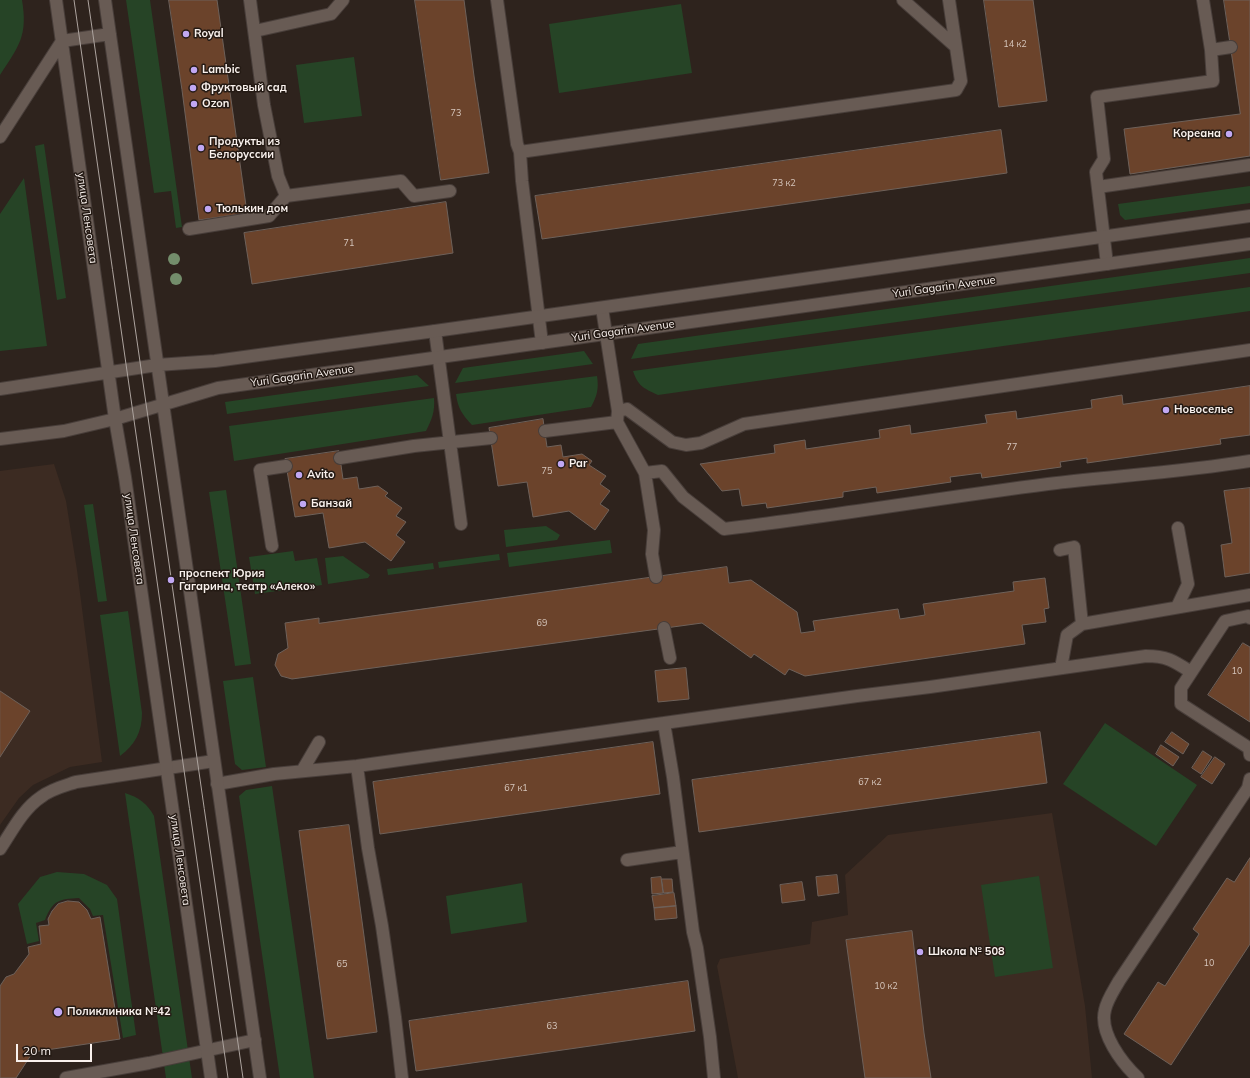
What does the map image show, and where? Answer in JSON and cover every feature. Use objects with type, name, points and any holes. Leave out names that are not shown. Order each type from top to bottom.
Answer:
[{"type":"street","name":"улица Ленсовета","points":[[56,0],[115,419],[125,476],[212,1078]]},
{"type":"street","points":[[105,0],[260,1078]]},
{"type":"street","points":[[250,0],[264,106],[278,176],[286,196]]},
{"type":"street","points":[[255,31],[331,14],[343,0]]},
{"type":"street","points":[[497,0],[517,144],[520,152],[522,181],[542,343]]},
{"type":"street","points":[[904,0],[956,46]]},
{"type":"street","points":[[520,152],[956,90],[961,81],[948,0]]},
{"type":"street","points":[[1107,264],[1096,172],[1104,159],[1097,97],[1213,81],[1211,50],[1203,0]]},
{"type":"street","points":[[0,137],[62,41],[110,34]]},
{"type":"street","points":[[1211,50],[1231,47]]},
{"type":"street","points":[[1098,187],[1250,165]]},
{"type":"street","points":[[189,229],[269,216],[286,196],[401,181],[414,196],[450,191]]},
{"type":"street","points":[[0,389],[157,365],[215,361],[538,317],[1250,216]]},
{"type":"street","name":"Yuri Gagarin Avenue","points":[[0,439],[64,431],[163,406],[218,388],[1250,244]]},
{"type":"street","points":[[602,308],[617,416],[645,473],[654,530],[652,554],[656,577]]},
{"type":"street","points":[[435,331],[461,524]]},
{"type":"street","points":[[545,431],[617,416],[627,409],[672,442],[686,445],[701,443],[744,424],[1250,350]]},
{"type":"street","points":[[340,458],[414,446],[491,438]]},
{"type":"street","points":[[645,473],[662,471],[683,497],[724,529],[806,519],[970,494],[1205,468],[1250,461]]},
{"type":"street","points":[[272,546],[260,470],[286,466]]},
{"type":"street","points":[[1177,608],[1188,584],[1178,528]]},
{"type":"street","points":[[1060,550],[1074,547],[1082,624]]},
{"type":"street","points":[[1061,668],[1067,635],[1082,624],[1250,595]]},
{"type":"street","points":[[1250,618],[1248,616],[1225,621],[1181,688],[1181,704],[1248,748],[1250,755]]},
{"type":"street","points":[[664,628],[670,658]]},
{"type":"street","points":[[217,784],[274,774],[357,766],[1146,656],[1161,656],[1176,662],[1191,672]]},
{"type":"street","points":[[664,723],[673,777],[693,932],[697,948],[710,1036],[714,1078]]},
{"type":"street","points":[[302,772],[319,742]]},
{"type":"street","points":[[0,849],[29,807],[41,796],[55,789],[76,782],[214,761]]},
{"type":"street","points":[[357,766],[368,848],[385,942],[402,1078]]},
{"type":"street","points":[[1138,1078],[1129,1070],[1108,1037],[1105,1023],[1105,1011],[1107,1005],[1119,982],[1248,788],[1250,779]]},
{"type":"street","points":[[627,860],[682,852]]},
{"type":"street","points":[[66,1078],[208,1051],[255,1040]]},
{"type":"shaded area","points":[[54,464],[66,501],[77,570],[102,762],[70,767],[33,785],[19,798],[0,825],[0,471]]},
{"type":"shaded area","name":"Школа № 508","points":[[1052,813],[1085,1006],[1092,1078],[738,1078],[717,966],[720,959],[810,944],[812,922],[848,915],[845,875],[888,835]]},
{"type":"green space","points":[[0,0],[22,0],[24,23],[23,32],[17,48],[0,75]]},
{"type":"green space","points":[[126,0],[150,0],[182,227],[176,228],[171,191],[154,193]]},
{"type":"green space","points":[[681,4],[692,73],[559,93],[549,24]]},
{"type":"green space","points":[[354,57],[362,116],[304,123],[296,65]]},
{"type":"green space","points":[[44,144],[66,298],[57,300],[35,146]]},
{"type":"green space","points":[[24,178],[47,346],[0,351],[0,214]]},
{"type":"green space","points":[[1250,186],[1250,203],[1125,220],[1120,215],[1118,204]]},
{"type":"green space","points":[[1250,258],[1250,273],[631,359],[638,344]]},
{"type":"green space","points":[[1250,287],[1250,311],[658,395],[642,386],[637,380],[633,371]]},
{"type":"green space","points":[[584,351],[593,364],[455,383],[463,368]]},
{"type":"green space","points":[[417,375],[429,386],[227,414],[225,402]]},
{"type":"green space","points":[[597,376],[597,392],[591,407],[472,425],[461,411],[456,394]]},
{"type":"green space","points":[[434,398],[433,415],[426,431],[234,461],[229,426]]},
{"type":"green space","points":[[226,490],[251,664],[235,666],[209,492]]},
{"type":"green space","points":[[93,504],[107,601],[98,602],[84,505]]},
{"type":"green space","points":[[546,526],[560,535],[557,540],[506,547],[504,530]]},
{"type":"green space","points":[[610,540],[612,553],[509,567],[507,553]]},
{"type":"green space","points":[[293,551],[295,561],[317,558],[322,585],[255,594],[249,557]]},
{"type":"green space","points":[[499,554],[500,560],[439,568],[438,562]]},
{"type":"green space","points":[[343,556],[370,575],[368,578],[328,584],[325,558]]},
{"type":"green space","points":[[433,563],[434,569],[388,575],[387,569]]},
{"type":"green space","points":[[128,611],[142,720],[134,743],[120,756],[100,615]]},
{"type":"green space","points":[[253,677],[266,767],[242,770],[235,764],[223,681]]},
{"type":"green space","points":[[1105,723],[1197,785],[1156,846],[1063,784]]},
{"type":"green space","points":[[272,786],[314,1078],[280,1078],[239,796],[246,790]]},
{"type":"green space","points":[[125,793],[142,802],[149,808],[154,816],[192,1078],[166,1078]]},
{"type":"green space","points":[[57,872],[84,874],[107,885],[117,899],[136,1035],[123,1038],[103,915],[93,916],[90,909],[79,898],[62,900],[51,908],[45,920],[36,923],[39,941],[27,944],[18,904],[40,877]]},
{"type":"green space","points":[[1039,876],[1053,968],[995,977],[981,885]]},
{"type":"green space","points":[[522,883],[527,922],[451,934],[446,896]]},
{"type":"building","points":[[169,0],[217,0],[247,213],[199,220]]},
{"type":"building","points":[[415,0],[464,0],[489,173],[441,180]]},
{"type":"building","points":[[984,0],[1033,0],[1047,101],[999,107]]},
{"type":"building","points":[[1224,0],[1250,0],[1250,156],[1130,174],[1124,129],[1240,114]]},
{"type":"building","points":[[1001,130],[1007,173],[542,239],[535,196]]},
{"type":"building","points":[[446,202],[453,253],[252,284],[244,233]]},
{"type":"building","points":[[1250,386],[1250,435],[1220,439],[1221,444],[1087,463],[1087,458],[1060,462],[1061,467],[982,478],[981,473],[950,477],[951,482],[877,493],[876,487],[843,492],[843,497],[767,508],[766,503],[742,506],[739,489],[722,491],[700,464],[775,453],[774,445],[805,440],[806,449],[880,438],[879,430],[910,425],[911,434],[987,423],[985,415],[1016,411],[1017,419],[1092,408],[1091,400],[1122,395],[1123,404]]},
{"type":"building","points":[[543,419],[547,447],[561,445],[563,457],[582,454],[592,461],[589,465],[606,476],[600,484],[610,491],[600,504],[609,510],[595,530],[569,511],[533,517],[527,482],[498,486],[489,428]]},
{"type":"building","points":[[339,451],[343,479],[357,477],[359,489],[378,486],[388,493],[385,496],[402,508],[396,516],[406,522],[396,535],[405,542],[391,561],[365,542],[329,548],[323,513],[295,517],[285,459]]},
{"type":"building","points":[[1250,488],[1250,573],[1225,577],[1221,545],[1232,543],[1224,491]]},
{"type":"building","points":[[727,567],[729,583],[751,580],[797,612],[801,633],[815,631],[813,621],[898,609],[900,619],[925,615],[923,604],[1014,591],[1013,582],[1045,578],[1049,608],[1044,609],[1046,622],[1022,625],[1025,644],[805,676],[789,669],[785,675],[754,654],[751,658],[702,623],[292,679],[281,676],[275,665],[278,654],[288,648],[285,623],[319,618],[319,623]]},
{"type":"building","points":[[1243,643],[1250,647],[1250,722],[1208,695]]},
{"type":"building","points":[[686,668],[689,699],[658,702],[655,671]]},
{"type":"building","points":[[0,691],[30,711],[0,757]]},
{"type":"building","points":[[1040,732],[1047,783],[699,832],[692,780]]},
{"type":"building","points":[[1172,732],[1189,744],[1183,754],[1165,742]]},
{"type":"building","points":[[653,742],[660,794],[380,834],[373,782]]},
{"type":"building","points":[[1161,745],[1179,757],[1173,766],[1156,754]]},
{"type":"building","points":[[1203,751],[1212,757],[1201,774],[1192,768]]},
{"type":"building","points":[[1215,757],[1225,764],[1212,784],[1201,777]]},
{"type":"building","points":[[349,825],[377,1032],[327,1039],[299,831]]},
{"type":"building","points":[[1250,858],[1250,944],[1171,1065],[1124,1034],[1158,982],[1165,986],[1199,934],[1193,929],[1227,878],[1234,882]]},
{"type":"building","points":[[837,875],[839,893],[818,896],[816,877]]},
{"type":"building","points":[[661,877],[663,893],[652,894],[651,878]]},
{"type":"building","points":[[662,879],[672,879],[673,892],[664,893]]},
{"type":"building","points":[[802,882],[805,900],[782,903],[780,885]]},
{"type":"building","points":[[674,893],[676,906],[654,908],[652,896]]},
{"type":"building","name":"Поликлиника №42","points":[[68,901],[79,902],[87,910],[91,919],[100,917],[120,1039],[33,1052],[16,1078],[0,1078],[0,986],[6,977],[14,974],[29,954],[28,947],[41,944],[39,926],[49,925],[48,919],[52,911],[58,904]]},
{"type":"building","points":[[676,906],[677,918],[655,920],[654,908]]},
{"type":"building","points":[[912,931],[931,1078],[865,1078],[846,940]]},
{"type":"building","points":[[688,981],[695,1031],[416,1071],[409,1021]]},
{"type":"tram line","points":[[74,0],[228,1078]]},
{"type":"tram line","points":[[88,0],[243,1078]]},
{"type":"place","name":"Royal","points":[[186,34]]},
{"type":"place","name":"Lambic","points":[[194,70]]},
{"type":"place","name":"Фруктовый сад","points":[[193,88]]},
{"type":"place","name":"Ozon","points":[[194,104]]},
{"type":"place","name":"Кореана","points":[[1229,134]]},
{"type":"place","name":"Продукты из Белоруссии","points":[[201,148]]},
{"type":"place","name":"Тюлькин дом","points":[[208,209]]},
{"type":"place","name":"Новоселье","points":[[1166,410]]},
{"type":"place","name":"Par","points":[[561,464]]},
{"type":"place","name":"Avito","points":[[299,475]]},
{"type":"place","name":"Банзай","points":[[303,504]]},
{"type":"place","name":"проспект Юрия Гагарина, театр «Алеко»","points":[[171,580]]},
{"type":"place","name":"Школа № 508","points":[[920,952]]},
{"type":"place","name":"Поликлиника №42","points":[[58,1012]]}]
